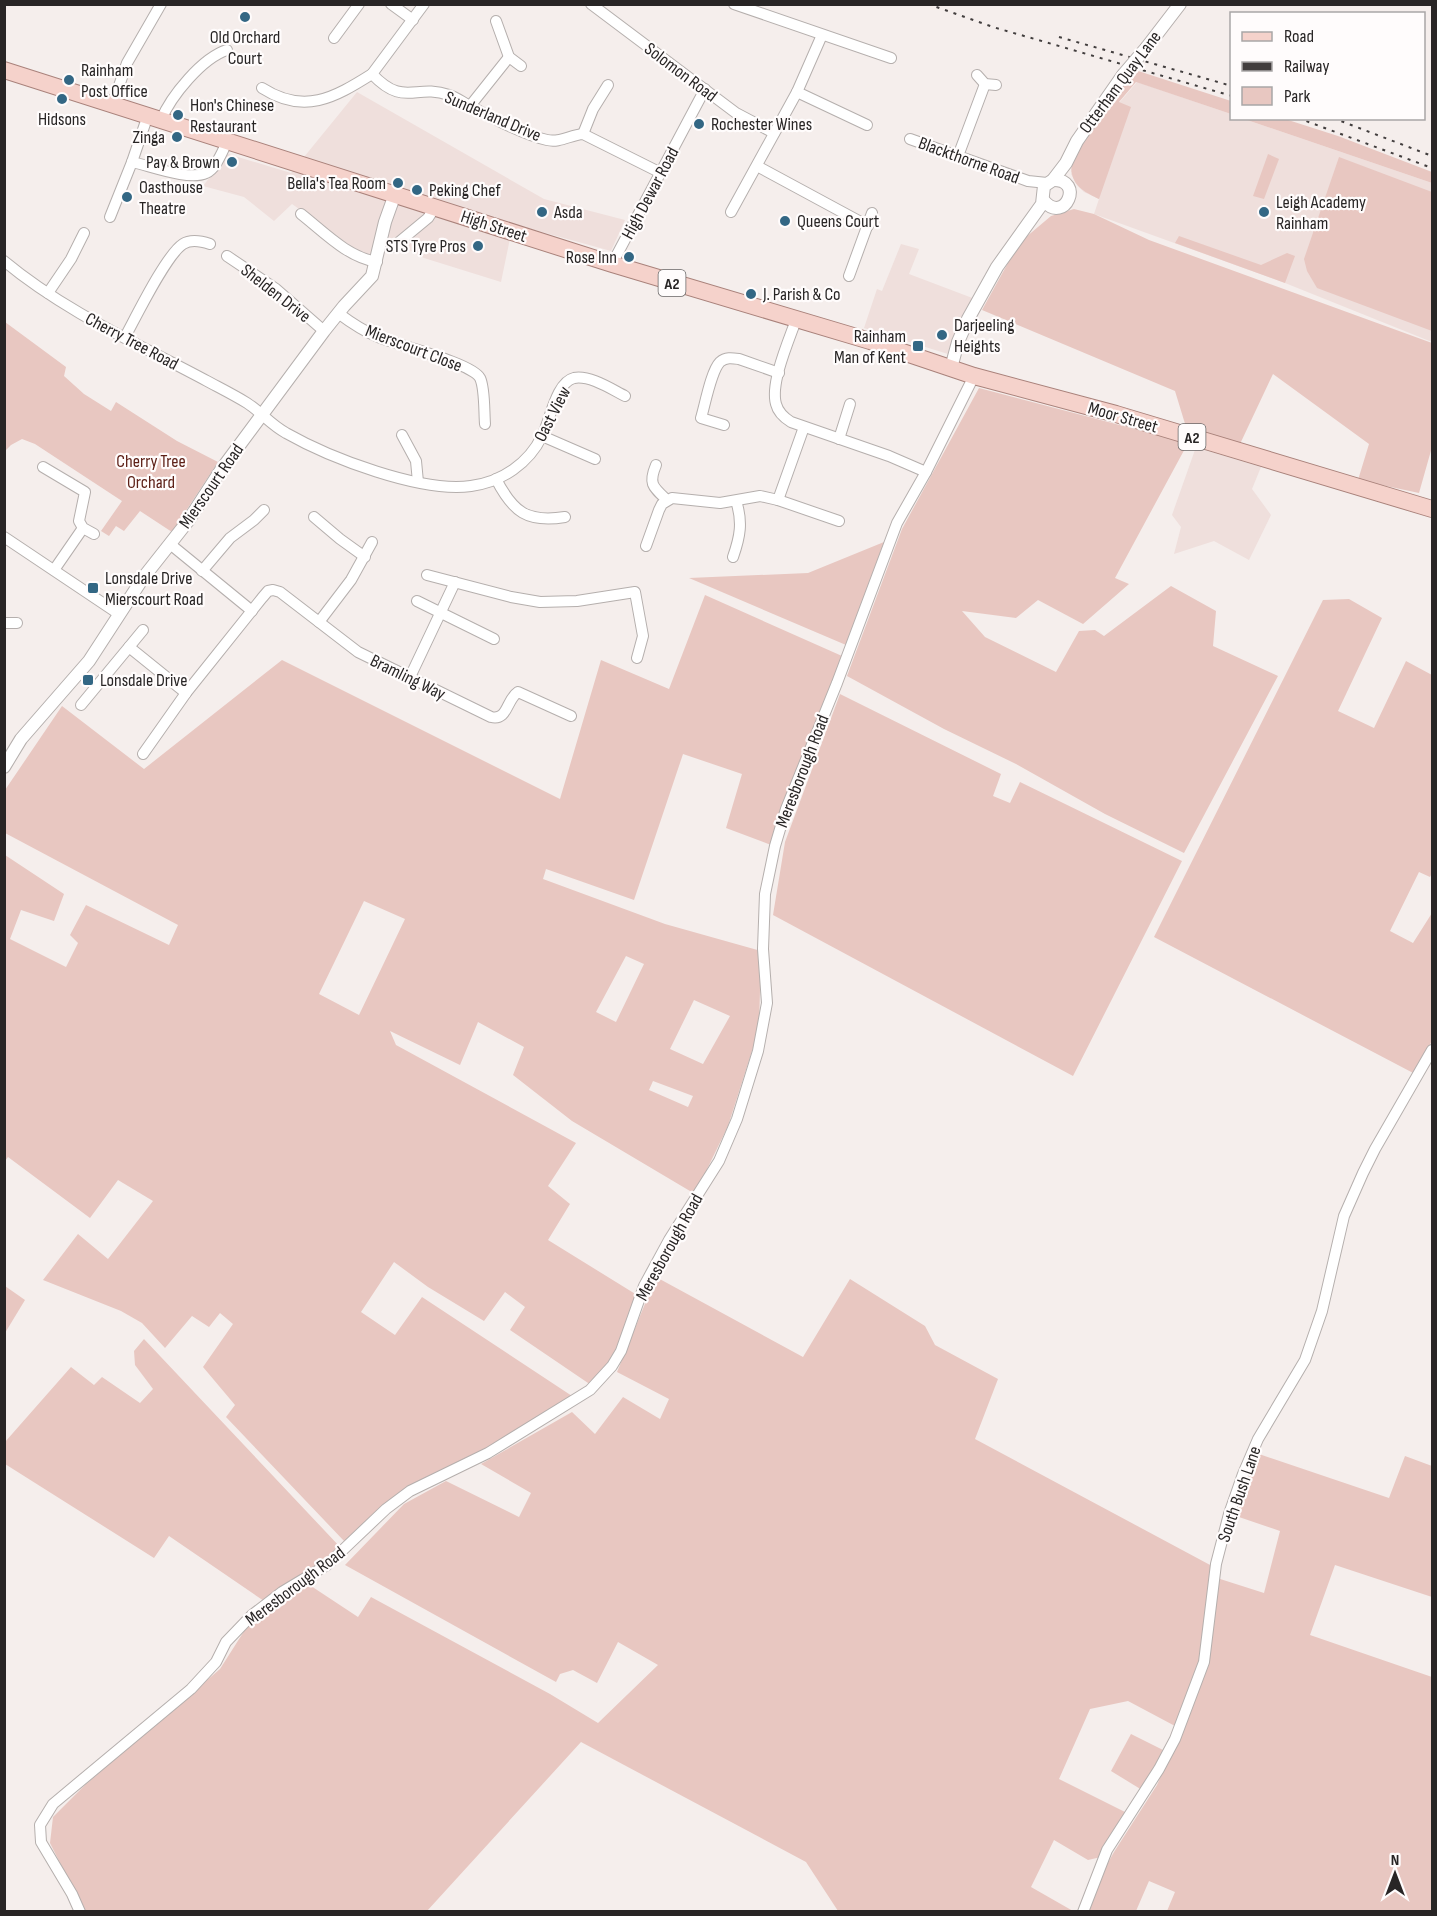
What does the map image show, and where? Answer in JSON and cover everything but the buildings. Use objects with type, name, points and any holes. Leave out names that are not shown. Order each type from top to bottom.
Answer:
[{"type":"main road","name":"High Street","points":[[4,70],[612,264],[951,368]]},
{"type":"main road","name":"Moor Street","points":[[951,368],[1116,414],[1432,509]]},
{"type":"street","points":[[113,103],[126,63],[161,4]]},
{"type":"street","points":[[334,38],[342,21],[359,4]]},
{"type":"street","points":[[391,4],[413,20]]},
{"type":"street","points":[[262,88],[292,102],[314,102],[334,94],[372,74],[424,4]]},
{"type":"street","name":"Solomon Road","points":[[591,4],[736,113],[774,133]]},
{"type":"street","points":[[734,4],[891,58]]},
{"type":"street","name":"Otterham Quay Lane","points":[[951,368],[958,342],[968,319],[1004,257],[1021,232],[1032,221],[1044,199],[1043,189],[1055,182],[1077,141],[1124,75],[1180,4]]},
{"type":"street","points":[[496,21],[508,57],[521,66]]},
{"type":"street","points":[[731,212],[797,92],[822,35]]},
{"type":"street","points":[[110,217],[132,162],[155,117],[218,49]]},
{"type":"street","points":[[470,106],[508,57]]},
{"type":"street","name":"Sunderland Drive","points":[[372,74],[387,88],[399,93],[438,92],[452,96],[545,140],[561,140],[575,134],[583,134]]},
{"type":"street","points":[[958,156],[991,84],[977,75]]},
{"type":"street","points":[[609,85],[593,110],[583,134],[662,173]]},
{"type":"street","name":"High Dewar Road","points":[[612,264],[705,89]]},
{"type":"street","points":[[797,92],[867,125]]},
{"type":"street","name":"Blackthorne Road","points":[[910,139],[1028,181],[1055,182]]},
{"type":"street","points":[[132,162],[191,176],[208,173],[227,142]]},
{"type":"street","points":[[757,165],[868,226]]},
{"type":"street","name":"Blackthorne Road","points":[[1028,181],[1044,199]]},
{"type":"street","name":"Otterham Quay Lane","points":[[1032,221],[1066,204],[1070,198],[1069,190],[1055,182]]},
{"type":"street","name":"Mierscourt Road","points":[[4,766],[27,732],[89,661],[143,578],[324,331],[369,280],[375,271],[395,194]]},
{"type":"street","points":[[1044,199],[1050,207],[1059,207]]},
{"type":"street","points":[[393,247],[428,218],[435,207]]},
{"type":"street","points":[[849,276],[872,213]]},
{"type":"street","points":[[301,214],[346,250],[361,258],[377,262]]},
{"type":"street","points":[[48,293],[71,259],[84,233]]},
{"type":"street","points":[[125,337],[154,284],[177,249],[188,242],[200,241],[210,244]]},
{"type":"street","name":"Shelden Drive","points":[[227,256],[276,289],[324,331]]},
{"type":"street","name":"Cherry Tree Road","points":[[4,261],[48,293],[246,402],[262,415]]},
{"type":"street","name":"Mierscourt Close","points":[[338,313],[375,336],[474,371],[482,383],[485,424]]},
{"type":"street","points":[[796,320],[774,390],[778,409],[785,419],[926,471]]},
{"type":"street","points":[[724,425],[701,418],[716,368],[723,360],[739,359],[779,373]]},
{"type":"street","name":"Meresborough Road","points":[[80,1911],[41,1842],[40,1825],[53,1804],[191,1689],[216,1662],[226,1642],[252,1615],[282,1592],[327,1565],[386,1509],[411,1491],[488,1453],[579,1397],[598,1383],[621,1351],[644,1286],[669,1240],[719,1161],[737,1119],[758,1051],[768,1003],[763,949],[765,894],[775,846],[798,776],[837,683],[897,523],[974,376]]},
{"type":"street","name":"Oast View","points":[[262,415],[287,434],[338,457],[417,482],[458,487],[496,480],[506,476],[523,462],[542,436],[558,395],[570,380],[576,378],[589,380],[625,396]]},
{"type":"street","points":[[839,438],[849,404]]},
{"type":"street","points":[[778,500],[804,427]]},
{"type":"street","points":[[402,435],[416,461],[417,482]]},
{"type":"street","points":[[542,436],[595,459]]},
{"type":"street","points":[[656,465],[651,477],[653,487],[667,500]]},
{"type":"street","points":[[43,466],[85,492],[79,521],[83,528],[94,534]]},
{"type":"street","points":[[496,480],[511,503],[522,513],[538,519],[565,517]]},
{"type":"street","points":[[646,546],[659,510],[667,500],[676,497],[720,502],[760,496],[838,521]]},
{"type":"street","points":[[733,557],[741,536],[736,501]]},
{"type":"street","points":[[202,571],[230,538],[264,510]]},
{"type":"street","points":[[314,517],[365,557]]},
{"type":"street","points":[[54,570],[83,528]]},
{"type":"street","points":[[4,537],[119,614]]},
{"type":"street","points":[[319,622],[351,580],[372,542]]},
{"type":"street","points":[[170,544],[252,611]]},
{"type":"street","points":[[427,575],[511,597],[540,602],[577,601],[635,592],[642,636],[637,658]]},
{"type":"street","points":[[410,677],[455,582]]},
{"type":"street","name":"Bramling Way","points":[[143,754],[186,693],[268,591],[273,590],[358,652],[495,718],[502,716],[518,692],[571,717]]},
{"type":"street","points":[[417,601],[494,639]]},
{"type":"street","points":[[4,623],[16,623]]},
{"type":"street","points":[[81,705],[143,630]]},
{"type":"street","points":[[129,647],[186,693]]},
{"type":"street","name":"South Bush Lane","points":[[1083,1911],[1107,1850],[1175,1739],[1204,1662],[1216,1564],[1229,1514],[1243,1474],[1258,1439],[1305,1359],[1322,1311],[1344,1216],[1363,1173],[1432,1050]]},
{"type":"shaded area","name":"Leigh Academy Rainham","points":[[1137,82],[1230,114],[1230,120],[1247,120],[1432,183],[1432,342],[1285,283],[1094,214],[1099,199],[1084,192],[1071,174],[1119,103]]},
{"type":"shaded area","points":[[357,92],[544,199],[625,220],[611,251],[513,224],[501,282],[424,258],[389,239],[369,259],[292,204],[274,221],[244,197],[203,186],[228,154],[291,173]]},
{"type":"shaded area","points":[[901,244],[919,249],[909,274],[975,299],[948,354],[864,328],[877,289],[882,291]]},
{"type":"shaded area","points":[[1196,447],[1261,467],[1252,489],[1271,515],[1249,560],[1214,541],[1174,554],[1181,527],[1172,515]]},
{"type":"green space","points":[[1132,69],[1230,101],[1230,114],[1136,82],[1119,102],[1131,107],[1099,199],[1082,190],[1076,183],[1072,174],[1072,164],[1084,136]]},
{"type":"green space","points":[[1247,120],[1288,120],[1338,136],[1432,172],[1432,183]]},
{"type":"green space","points":[[1268,154],[1279,159],[1264,199],[1253,196]]},
{"type":"green space","points":[[1339,157],[1432,192],[1432,331],[1317,288],[1307,271],[1304,259]]},
{"type":"green space","points":[[1074,209],[1094,214],[1149,240],[1432,343],[1432,447],[1419,493],[1358,480],[1369,444],[1273,374],[1240,444],[1186,427],[1175,391],[982,310],[1019,243],[1051,216]]},
{"type":"green space","points":[[1179,236],[1261,265],[1287,253],[1295,256],[1285,283],[1175,243]]},
{"type":"green space","name":"Cherry Tree Orchard","points":[[5,322],[66,367],[64,376],[84,394],[111,411],[116,402],[177,441],[218,462],[172,532],[140,511],[124,531],[116,526],[109,536],[101,531],[122,501],[35,444],[22,439],[5,451]]},
{"type":"green space","points":[[979,388],[1188,443],[1115,578],[1129,584],[1083,624],[1038,600],[1016,618],[962,611],[985,637],[1056,672],[1079,631],[1095,630],[1104,636],[1171,586],[1216,611],[1213,646],[1278,676],[1184,853],[1105,814],[1016,764],[944,729],[847,676],[902,529]]},
{"type":"green space","points":[[884,542],[846,645],[689,578],[808,573]]},
{"type":"green space","points":[[705,595],[842,656],[771,845],[726,828],[742,774],[683,754],[634,900],[546,869],[543,879],[665,924],[761,951],[759,1029],[728,1126],[695,1194],[572,1121],[513,1075],[524,1047],[478,1022],[460,1065],[390,1031],[396,1045],[576,1143],[548,1186],[570,1204],[548,1240],[637,1295],[612,1361],[591,1385],[510,1330],[525,1307],[505,1292],[484,1321],[428,1287],[394,1262],[361,1312],[395,1335],[422,1297],[572,1396],[471,1458],[407,1487],[345,1542],[226,1417],[235,1405],[203,1367],[233,1324],[220,1313],[209,1327],[192,1316],[165,1348],[142,1323],[121,1311],[43,1280],[78,1234],[108,1259],[153,1201],[118,1180],[90,1218],[8,1157],[5,1161],[5,855],[64,894],[54,921],[21,910],[10,939],[66,967],[78,943],[70,935],[86,905],[169,945],[178,925],[5,833],[5,790],[62,706],[144,769],[282,660],[560,799],[601,660],[669,689]],"holes":[[[364,901],[405,919],[359,1015],[319,994]],[[626,956],[644,964],[616,1022],[596,1012]],[[694,1000],[730,1016],[703,1064],[670,1049]],[[653,1081],[693,1096],[688,1107],[649,1090]]]},
{"type":"green space","points":[[1349,599],[1382,618],[1338,711],[1374,728],[1406,661],[1432,675],[1432,873],[1430,877],[1419,872],[1390,931],[1413,943],[1432,913],[1432,1040],[1417,1075],[1154,937],[1323,600]]},
{"type":"green space","points":[[840,694],[1001,774],[993,796],[1010,803],[1020,782],[1182,861],[1073,1076],[773,915],[785,842]]},
{"type":"green space","points":[[656,1277],[803,1357],[850,1279],[925,1326],[935,1345],[998,1379],[975,1439],[1212,1566],[1200,1661],[1175,1726],[1128,1701],[1090,1709],[1059,1779],[1127,1813],[1101,1857],[1088,1860],[1054,1840],[1031,1887],[1073,1911],[838,1911],[806,1862],[581,1742],[427,1911],[84,1911],[50,1843],[53,1817],[85,1785],[220,1669],[248,1625],[308,1584],[358,1617],[371,1597],[550,1694],[598,1723],[658,1665],[618,1642],[597,1683],[573,1670],[560,1674],[556,1682],[345,1565],[404,1504],[446,1481],[519,1517],[531,1493],[481,1464],[572,1412],[595,1434],[623,1397],[660,1419],[669,1399],[617,1372]]},
{"type":"green space","points":[[5,1286],[25,1300],[5,1333]]},
{"type":"green space","points":[[144,1339],[341,1548],[327,1561],[264,1601],[169,1536],[154,1558],[5,1464],[5,1442],[71,1367],[94,1385],[102,1377],[140,1403],[153,1389],[135,1365],[134,1351]]},
{"type":"green space","points":[[1256,1453],[1389,1498],[1405,1456],[1432,1466],[1432,1597],[1335,1565],[1310,1635],[1432,1677],[1432,1911],[1167,1911],[1175,1892],[1149,1881],[1136,1911],[1086,1912],[1088,1899],[1114,1852],[1157,1785],[1190,1710],[1217,1578],[1264,1593],[1280,1531],[1236,1516]]},
{"type":"green space","points":[[1131,1734],[1165,1751],[1142,1790],[1111,1771]]},
{"type":"railway","points":[[928,4],[993,27],[1230,95]]},
{"type":"railway","points":[[1059,37],[1230,85]]},
{"type":"railway","points":[[1303,120],[1432,168]]},
{"type":"railway","points":[[1338,120],[1432,156]]},
{"type":"place","name":"Old Orchard Court","points":[[245,17]]},
{"type":"place","name":"Rainham Post Office","points":[[69,80]]},
{"type":"place","name":"Hidsons","points":[[62,99]]},
{"type":"place","name":"Hon's Chinese Restaurant","points":[[178,115]]},
{"type":"place","name":"Rochester Wines","points":[[699,124]]},
{"type":"place","name":"Zinga","points":[[177,137]]},
{"type":"place","name":"Pay & Brown","points":[[232,162]]},
{"type":"place","name":"Bella's Tea Room","points":[[398,183]]},
{"type":"place","name":"Peking Chef","points":[[417,190]]},
{"type":"place","name":"Oasthouse Theatre","points":[[127,197]]},
{"type":"place","name":"Asda","points":[[542,212]]},
{"type":"place","name":"Leigh Academy Rainham","points":[[1264,212]]},
{"type":"place","name":"Queens Court","points":[[785,221]]},
{"type":"place","name":"STS Tyre Pros","points":[[478,246]]},
{"type":"place","name":"Rose Inn","points":[[629,257]]},
{"type":"place","name":"J. Parish & Co","points":[[751,294]]},
{"type":"place","name":"Darjeeling Heights","points":[[942,335]]},
{"type":"place","name":"Rainham Man of Kent","points":[[918,346]]},
{"type":"place","name":"Lonsdale Drive Mierscourt Road","points":[[93,588]]},
{"type":"place","name":"Lonsdale Drive","points":[[88,680]]}]
